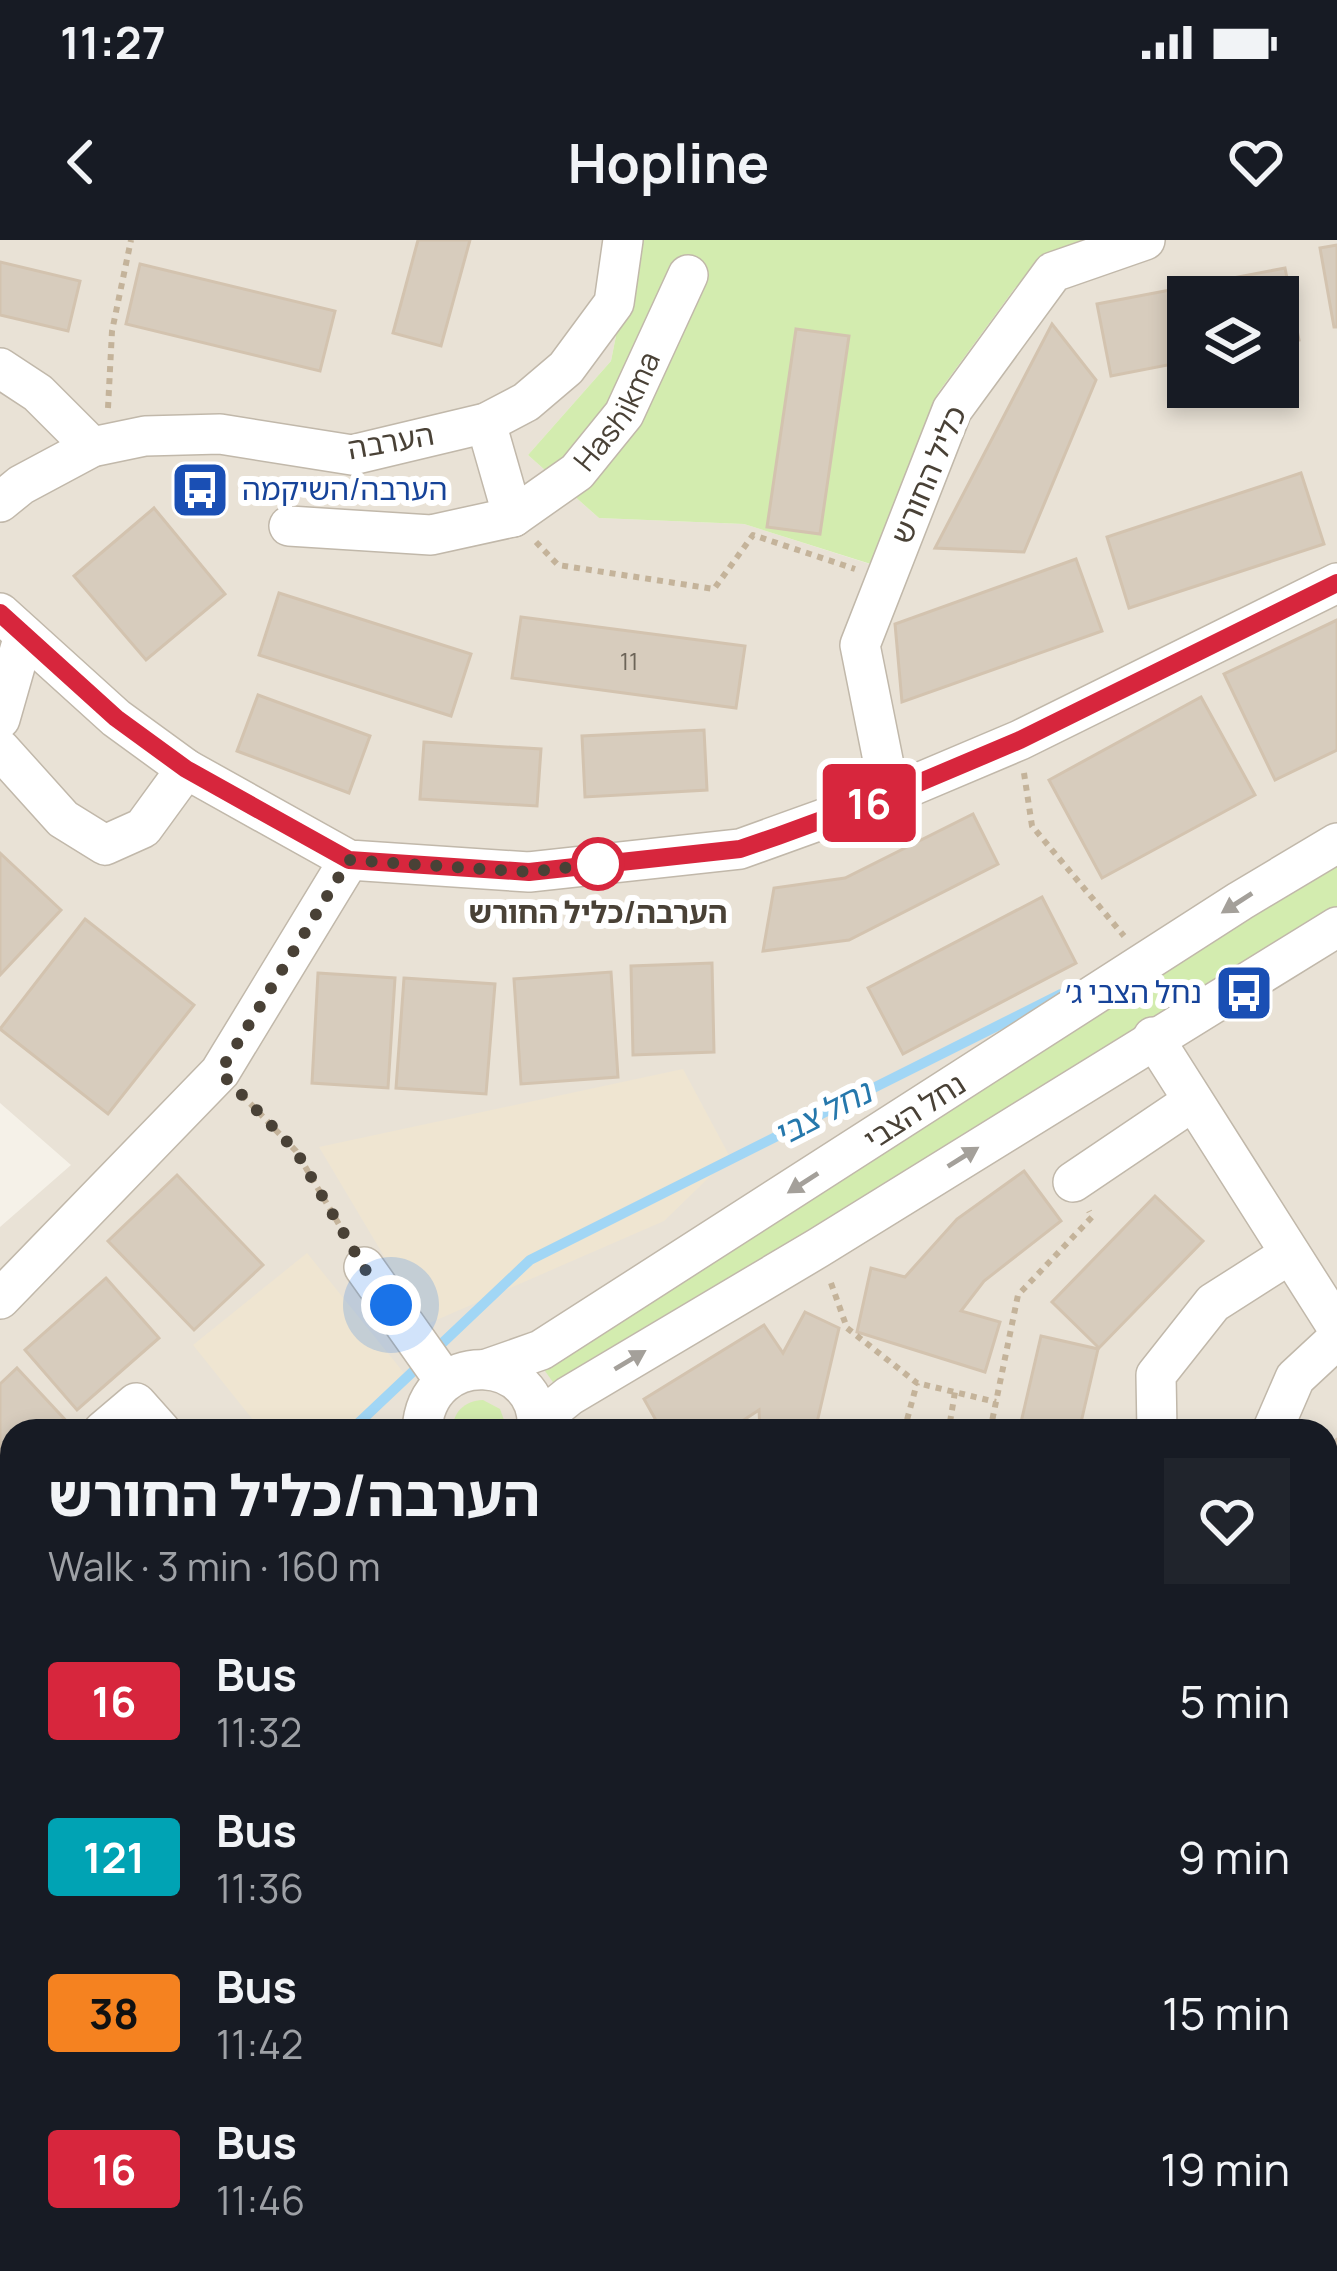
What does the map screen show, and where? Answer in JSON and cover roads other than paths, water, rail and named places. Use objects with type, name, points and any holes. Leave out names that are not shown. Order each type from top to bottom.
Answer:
[{"type":"street","name":"הערבה","points":[[0,502],[21,485],[99,446],[145,436],[220,434],[352,455],[486,422],[526,402],[566,368],[614,303],[623,240]]},
{"type":"street","name":"כליל החורש","points":[[890,795],[860,645],[952,410],[1053,272],[1144,240]]},
{"type":"street","name":"Hashikma","points":[[513,517],[577,472],[624,415],[688,275]]},
{"type":"street","points":[[0,368],[38,393],[99,446]]},
{"type":"street","points":[[289,526],[431,535],[513,517],[486,422]]},
{"type":"street","points":[[12,624],[116,718],[186,769],[349,860],[529,872],[740,849],[890,795],[1020,740],[1337,583]]},
{"type":"street","points":[[0,719],[12,624]]},
{"type":"street","points":[[0,749],[63,819],[105,845],[143,828],[186,769]]},
{"type":"street","name":"נחל הצבי","points":[[423,1412],[467,1370],[487,1369],[542,1350],[1337,843]]},
{"type":"street","points":[[0,1298],[220,1072],[349,860]]},
{"type":"street","name":"נחל הצבי","points":[[547,1419],[569,1396],[1337,927]]},
{"type":"street","points":[[1153,1037],[1337,1327]]},
{"type":"street","points":[[1072,1182],[1193,1101]]},
{"type":"street","points":[[1157,1419],[1156,1375],[1213,1303],[1291,1254]]},
{"type":"street","points":[[364,1268],[423,1412]]},
{"type":"street","points":[[1277,1419],[1295,1378],[1337,1339]]},
{"type":"street","points":[[487,1369],[523,1387],[536,1419]]},
{"type":"street","points":[[117,1419],[136,1403],[150,1419]]},
{"type":"waterway","name":"נחל צבי","points":[[435,1350],[530,1260],[1061,994]]},
{"type":"waterway","name":"נחל צבי","points":[[363,1419],[422,1363]]},
{"type":"place","name":"הערבה/השיקמה","points":[[200,490]]},
{"type":"place","name":"הערבה/כליל החורש","points":[[598,864]]},
{"type":"place","name":"נחל הצבי ג׳","points":[[1244,993]]}]
